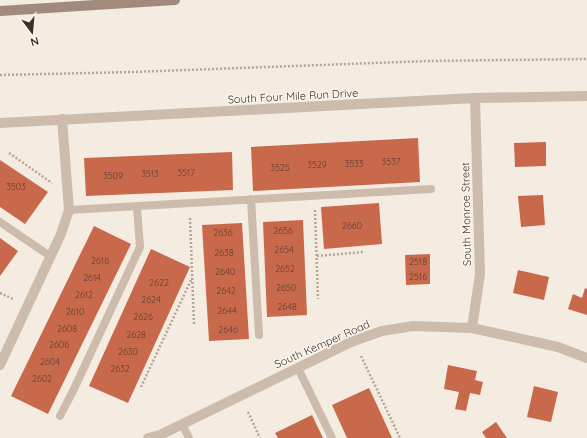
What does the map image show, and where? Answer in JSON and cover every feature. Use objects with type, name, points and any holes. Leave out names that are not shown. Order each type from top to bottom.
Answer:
[{"type":"main road","points":[[0,11],[175,0]]},
{"type":"street","name":"South Four Mile Run Drive","points":[[0,123],[475,98],[587,96]]},
{"type":"street","name":"South Monroe Street","points":[[472,328],[480,274],[475,98]]},
{"type":"street","points":[[0,365],[61,234],[69,210],[62,119]]},
{"type":"street","name":"South Kemper Road","points":[[148,438],[160,435],[350,342],[382,331],[413,326],[472,328],[558,347],[587,358]]},
{"type":"lane","points":[[69,210],[431,189]]},
{"type":"lane","points":[[251,200],[259,335]]},
{"type":"lane","points":[[60,416],[140,247],[137,207]]},
{"type":"lane","points":[[0,222],[50,256]]},
{"type":"lane","points":[[298,368],[332,438]]},
{"type":"lane","points":[[182,424],[190,438]]},
{"type":"path","points":[[0,75],[133,72],[428,61],[587,59]]},
{"type":"path","points":[[9,153],[53,184]]},
{"type":"path","points":[[315,209],[318,299]]},
{"type":"path","points":[[194,324],[190,218],[198,218]]},
{"type":"path","points":[[317,256],[364,252]]},
{"type":"path","points":[[141,387],[192,278]]},
{"type":"path","points":[[0,294],[13,299]]},
{"type":"path","points":[[361,356],[400,438]]},
{"type":"path","points":[[248,412],[260,438]]},
{"type":"building","points":[[418,138],[420,182],[253,191],[251,147]]},
{"type":"building","points":[[546,142],[546,166],[515,167],[514,143]]},
{"type":"building","points":[[232,152],[233,190],[86,196],[84,158]]},
{"type":"building","points":[[0,160],[48,192],[25,224],[0,207]]},
{"type":"building","points":[[543,195],[545,225],[521,227],[518,196]]},
{"type":"building","points":[[379,203],[382,244],[324,249],[321,207]]},
{"type":"building","points":[[303,220],[307,315],[267,317],[263,222]]},
{"type":"building","points":[[242,223],[249,339],[209,341],[202,225]]},
{"type":"building","points":[[94,226],[131,244],[48,414],[11,396]]},
{"type":"building","points":[[0,238],[18,251],[0,276]]},
{"type":"building","points":[[151,249],[190,267],[128,403],[89,386]]},
{"type":"building","points":[[430,254],[430,284],[406,285],[405,255]]},
{"type":"building","points":[[518,270],[549,277],[544,300],[513,293]]},
{"type":"building","points":[[585,288],[587,289],[587,315],[568,309],[573,294],[582,298]]},
{"type":"building","points":[[448,365],[477,371],[475,380],[483,382],[480,395],[470,393],[466,411],[455,409],[459,392],[444,389]]},
{"type":"building","points":[[534,386],[558,392],[551,422],[527,417]]},
{"type":"building","points":[[369,388],[392,438],[347,438],[332,405]]},
{"type":"building","points":[[312,415],[323,438],[278,438],[275,433]]},
{"type":"building","points":[[496,422],[507,438],[486,438],[482,432]]}]
